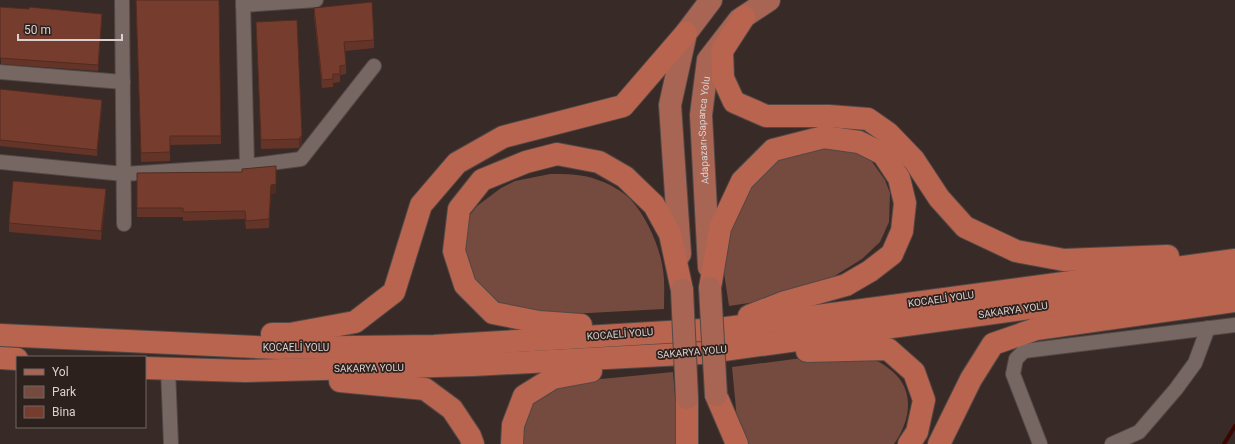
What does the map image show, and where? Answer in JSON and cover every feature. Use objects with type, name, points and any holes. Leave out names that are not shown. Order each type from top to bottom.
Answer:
[{"type":"highway","points":[[744,17],[722,51],[723,78],[734,102],[766,116],[829,116],[868,120],[888,133],[914,160],[939,198],[965,227],[1016,251],[1064,260],[1235,253]]},
{"type":"highway","points":[[55,337],[290,334],[355,322],[394,292],[421,205],[457,163],[503,137],[624,106],[686,33]]},
{"type":"highway","points":[[710,288],[720,228],[742,181],[773,150],[824,137],[859,142],[883,154],[899,178],[905,203],[902,231],[892,254],[870,271],[846,285],[785,302],[719,328]]},
{"type":"highway","points":[[666,332],[539,322],[493,312],[465,285],[454,251],[459,209],[482,180],[526,162],[557,154],[600,162],[625,177],[654,204],[670,234],[682,290]]},
{"type":"highway","name":"KOCAELİ YOLU","points":[[0,335],[292,348],[434,346],[666,332],[719,328],[1235,260]]},
{"type":"highway","name":"SAKARYA YOLU","points":[[146,368],[245,371],[473,365],[698,353],[1235,280]]},
{"type":"highway","points":[[939,444],[971,379],[993,344],[1036,329],[1235,301]]},
{"type":"highway","points":[[512,444],[513,426],[524,396],[553,378],[698,353],[888,349],[914,372],[924,400],[918,432],[909,444]]},
{"type":"highway","points":[[0,358],[16,359]]},
{"type":"highway","points":[[245,371],[425,389],[452,409],[474,444]]},
{"type":"highway","points":[[716,396],[737,444]]},
{"type":"highway","points":[[687,398],[687,444]]},
{"type":"main road","points":[[687,398],[682,290],[670,105],[686,33],[711,0]]},
{"type":"main road","name":"Adapazarı-Sapanca Yolu","points":[[716,396],[701,115],[708,60],[739,20],[768,0]]},
{"type":"street","points":[[122,0],[124,224]]},
{"type":"street","points":[[247,166],[243,3],[316,0]]},
{"type":"street","points":[[0,162],[124,174],[247,166],[301,159],[374,66]]},
{"type":"street","points":[[0,72],[123,82]]},
{"type":"street","points":[[1040,444],[1013,374],[1016,359],[1024,351],[1235,325]]},
{"type":"street","points":[[1112,444],[1139,432],[1176,389],[1195,363],[1208,328]]},
{"type":"street","points":[[168,369],[171,444]]},
{"type":"green space","points":[[842,145],[870,159],[885,180],[890,193],[889,222],[880,242],[862,259],[828,280],[775,299],[729,306],[721,253],[726,222],[768,159]]},
{"type":"green space","points":[[550,174],[575,175],[593,178],[607,183],[626,195],[638,208],[648,224],[659,252],[664,275],[664,309],[533,316],[477,301],[460,280],[469,216],[477,206],[501,188],[515,181]]},
{"type":"green space","points":[[825,355],[874,360],[886,366],[900,379],[905,388],[908,407],[904,426],[894,444],[740,444],[732,367]]},
{"type":"green space","points":[[673,372],[679,444],[513,444],[528,402],[570,382]]},
{"type":"building","points":[[136,0],[219,0],[221,136],[170,136],[170,152],[141,153]]},
{"type":"building","points":[[372,2],[374,40],[344,42],[346,65],[340,66],[340,74],[333,74],[333,79],[322,80],[314,8]]},
{"type":"building","points":[[0,7],[29,9],[29,7],[102,14],[98,65],[0,58]]},
{"type":"building","points":[[297,20],[302,135],[299,139],[261,140],[256,22]]},
{"type":"building","points":[[0,89],[102,100],[97,150],[0,140]]},
{"type":"building","points":[[276,166],[276,184],[271,185],[269,219],[246,221],[245,211],[183,212],[183,208],[137,208],[137,173],[242,172],[242,169]]},
{"type":"building","points":[[13,181],[106,189],[101,231],[9,223]]},
{"type":"waterway","points":[[1224,444],[1235,426]]}]
